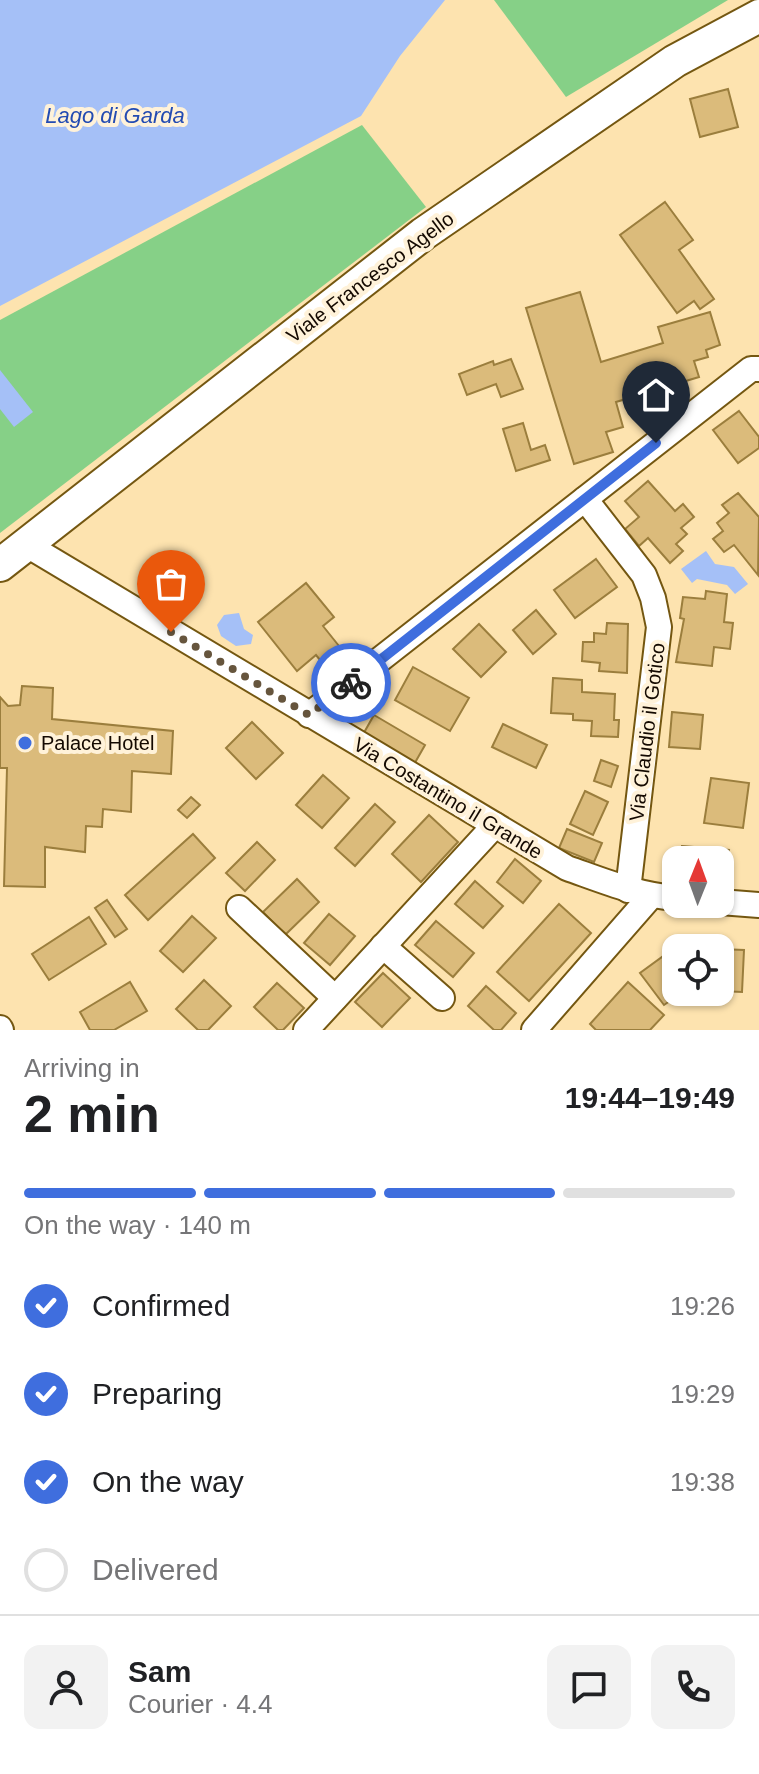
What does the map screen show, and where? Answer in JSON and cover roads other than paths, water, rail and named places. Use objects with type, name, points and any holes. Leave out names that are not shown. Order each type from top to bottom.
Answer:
[{"type":"main road","name":"Viale Francesco Agello","points":[[0,565],[423,234],[675,61],[759,16]]},
{"type":"street","points":[[309,715],[755,369]]},
{"type":"street","name":"Via Claudio il Gotico","points":[[585,499],[644,575],[659,627],[640,893]]},
{"type":"street","name":"Via Costantino il Grande","points":[[27,545],[567,868],[640,893],[662,896]]},
{"type":"street","points":[[306,1030],[495,825]]},
{"type":"street","points":[[534,1030],[640,893]]},
{"type":"street","points":[[734,903],[759,905]]},
{"type":"street","points":[[239,908],[335,998]]},
{"type":"street","points":[[383,946],[442,998]]},
{"type":"water","name":"Lago di Garda","points":[[0,0],[445,0],[400,56],[361,116],[0,306]]},
{"type":"water","points":[[0,370],[33,412],[14,427],[0,409]]},
{"type":"water","points":[[706,551],[715,564],[734,567],[748,584],[735,594],[727,585],[697,579],[692,583],[681,569]]},
{"type":"water","points":[[239,613],[244,629],[253,635],[251,644],[236,646],[221,636],[217,625],[224,615]]},
{"type":"place","name":"Palace Hotel","points":[[25,743]]}]
